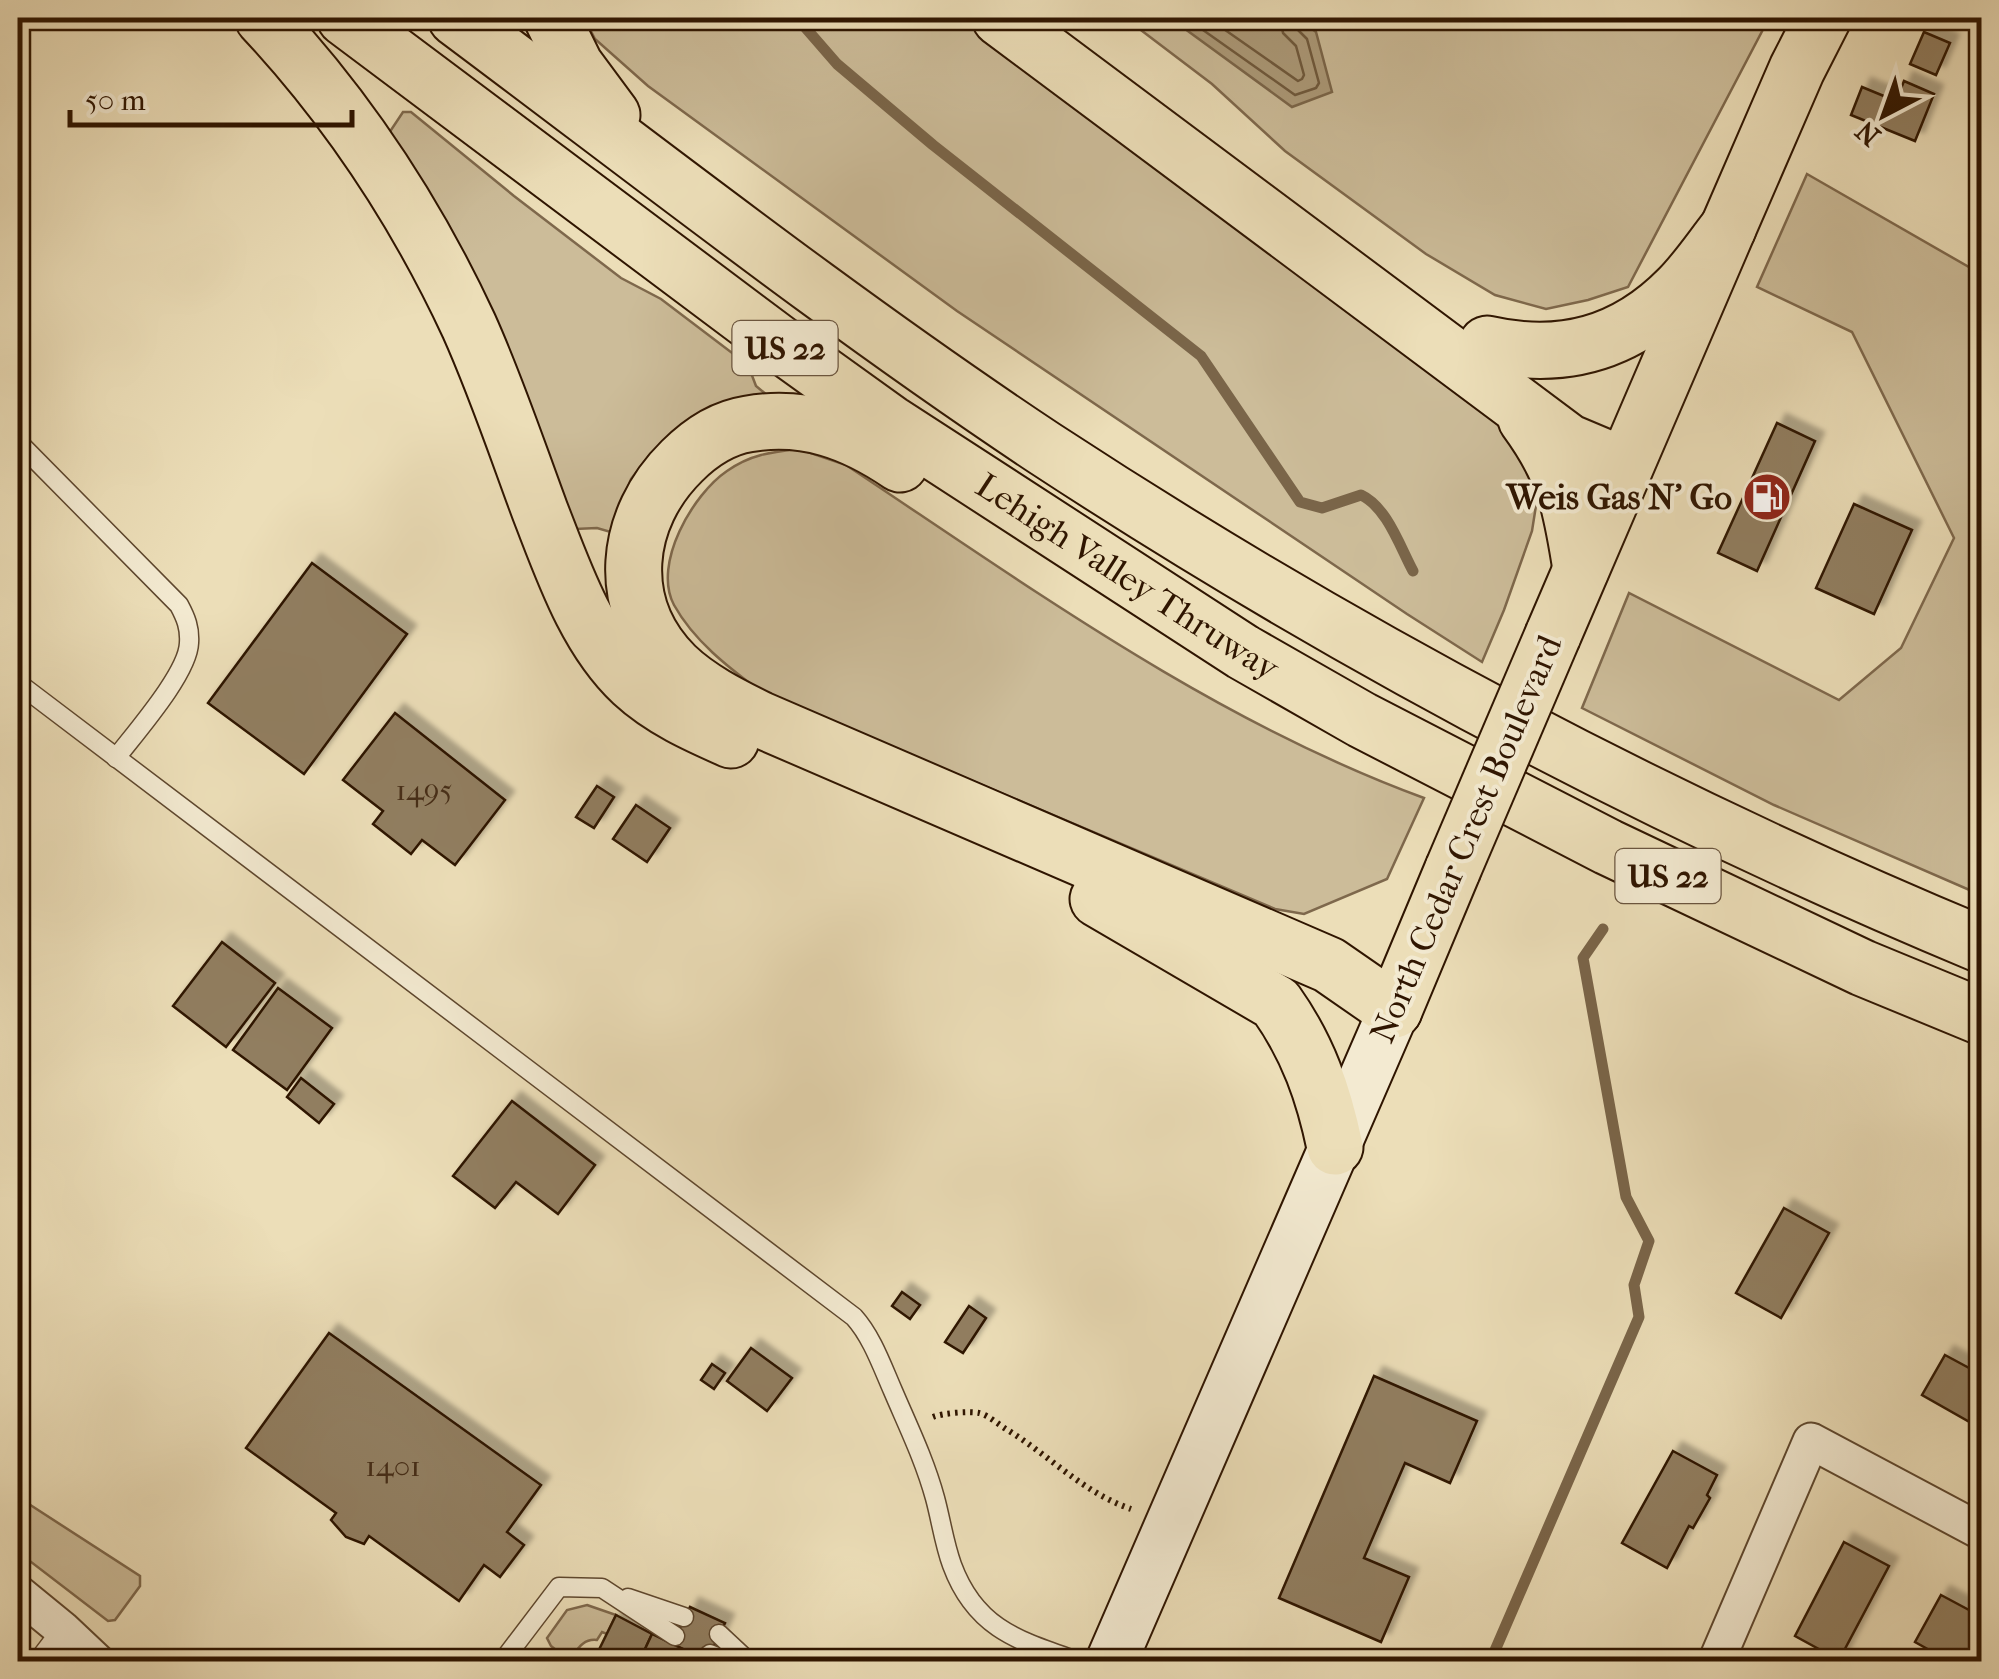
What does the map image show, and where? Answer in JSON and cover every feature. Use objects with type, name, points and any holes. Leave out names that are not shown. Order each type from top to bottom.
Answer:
[{"type":"main road","points":[[263,18],[339,109],[425,240],[475,342],[570,584],[620,669],[650,697],[696,724],[1317,994],[1394,1010]]},
{"type":"main road","name":"Lehigh Valley Thruway","points":[[345,18],[890,423],[1244,652],[1362,720],[1624,855],[1847,961],[1982,1017]]},
{"type":"main road","name":"Lehigh Valley Thruway","points":[[456,18],[944,380],[1277,594],[1412,670],[1637,787],[1890,907],[1982,945]]},
{"type":"main road","points":[[552,18],[575,65],[647,161]]},
{"type":"main road","points":[[1000,18],[1568,442],[1624,466]]},
{"type":"main road","points":[[1050,18],[1586,419],[1624,466]]},
{"type":"main road","name":"North Cedar Crest Boulevard","points":[[1111,1662],[1335,1148],[1624,466],[1823,18]]},
{"type":"main road","points":[[1487,344],[1537,352],[1588,345],[1612,336],[1660,307],[1682,288],[1728,228]]},
{"type":"main road","points":[[1512,400],[1560,474],[1581,569]]},
{"type":"main road","points":[[1244,652],[991,527],[888,456],[845,432],[818,425],[792,421],[749,424],[708,440],[670,473],[650,503],[638,535],[634,580],[642,617],[675,666],[710,693],[759,719],[1329,965],[1394,1010]]},
{"type":"main road","points":[[1098,899],[1276,1003],[1317,1076],[1335,1148]]},
{"type":"street","points":[[1716,1662],[1812,1441],[1982,1532]]},
{"type":"street","points":[[18,1593],[97,1662]]},
{"type":"lane","points":[[18,442],[178,605],[188,622],[190,647],[180,672],[116,758]]},
{"type":"lane","points":[[18,683],[854,1317],[862,1326],[908,1426],[935,1496],[950,1562],[974,1606],[1017,1640],[1080,1662]]},
{"type":"lane","points":[[502,1662],[559,1587],[602,1588],[684,1617]]},
{"type":"lane","points":[[602,1588],[676,1636]]},
{"type":"lane","points":[[37,1662],[62,1628]]},
{"type":"lane","points":[[719,1634],[749,1662]]},
{"type":"lane","points":[[710,1654],[730,1662]]},
{"type":"path","points":[[908,1426],[940,1414],[980,1413],[1112,1502],[1171,1522]]},
{"type":"shaded area","points":[[584,18],[966,18],[1489,408],[1521,447],[1538,493],[1532,531],[1482,662],[957,311],[648,86],[595,39]]},
{"type":"shaded area","points":[[1125,18],[1769,18],[1628,287],[1546,309],[1495,295],[1426,254],[1285,151],[1212,84]]},
{"type":"shaded area","points":[[403,112],[411,112],[621,278],[661,299],[748,365],[756,386],[767,395],[689,420],[650,454],[631,479],[614,533],[597,528],[575,529],[388,141]]},
{"type":"shaded area","points":[[1807,174],[1981,274],[1981,895],[1774,805],[1582,708],[1629,593],[1839,700],[1901,648],[1954,538],[1852,332],[1757,287]]},
{"type":"shaded area","points":[[799,449],[846,465],[1055,604],[1198,691],[1346,767],[1424,798],[1387,879],[1304,914],[1275,909],[760,691],[691,630],[674,605],[668,570],[689,513],[714,482],[753,457]]},
{"type":"shaded area","points":[[18,1497],[140,1576],[140,1586],[115,1620],[108,1621],[18,1552]]},
{"type":"shaded area","points":[[587,1605],[616,1615],[607,1634],[602,1632],[597,1640],[584,1643],[569,1660],[547,1638],[567,1610]]},
{"type":"water","points":[[1170,18],[1298,18],[1316,32],[1332,92],[1292,107]]},
{"type":"building","points":[[1924,32],[1950,43],[1936,75],[1910,64]]},
{"type":"building","points":[[1904,81],[1934,94],[1915,141],[1851,115],[1862,87],[1896,101]]},
{"type":"building","name":"Weis Gas N' Go","points":[[1777,423],[1815,441],[1757,571],[1718,553]]},
{"type":"building","points":[[1854,504],[1912,530],[1874,614],[1816,588]]},
{"type":"building","points":[[312,563],[407,634],[304,774],[208,703]]},
{"type":"building","points":[[395,713],[505,800],[455,865],[422,840],[411,854],[373,824],[383,811],[343,780]]},
{"type":"building","points":[[597,786],[614,797],[594,828],[576,817]]},
{"type":"building","points":[[636,805],[670,828],[647,862],[613,839]]},
{"type":"building","points":[[222,942],[275,983],[226,1047],[173,1006]]},
{"type":"building","points":[[278,988],[332,1028],[287,1090],[233,1050]]},
{"type":"building","points":[[301,1078],[334,1104],[319,1123],[287,1097]]},
{"type":"building","points":[[512,1101],[595,1165],[558,1214],[516,1182],[495,1208],[453,1176]]},
{"type":"building","points":[[1784,1208],[1829,1233],[1781,1318],[1736,1293]]},
{"type":"building","points":[[902,1292],[920,1305],[910,1319],[892,1306]]},
{"type":"building","points":[[969,1306],[986,1318],[963,1353],[945,1342]]},
{"type":"building","points":[[329,1333],[541,1485],[507,1532],[524,1545],[500,1577],[484,1565],[459,1601],[369,1536],[364,1544],[346,1537],[331,1520],[336,1513],[246,1448]]},
{"type":"building","points":[[751,1348],[792,1378],[767,1411],[727,1381]]},
{"type":"building","points":[[1945,1355],[1982,1375],[1982,1429],[1922,1395]]},
{"type":"building","points":[[712,1364],[725,1373],[714,1389],[701,1380]]},
{"type":"building","points":[[1374,1376],[1477,1421],[1450,1483],[1405,1463],[1364,1558],[1409,1577],[1381,1642],[1279,1598]]},
{"type":"building","points":[[1673,1451],[1717,1475],[1707,1495],[1710,1498],[1693,1528],[1689,1526],[1667,1568],[1622,1543]]},
{"type":"building","points":[[1844,1542],[1889,1566],[1839,1660],[1795,1636]]},
{"type":"building","points":[[1941,1595],[1982,1617],[1982,1662],[1951,1662],[1915,1642]]},
{"type":"building","points":[[690,1607],[725,1623],[707,1660],[672,1644]]},
{"type":"building","points":[[616,1615],[652,1634],[639,1662],[593,1662]]},
{"type":"building","points":[[652,1634],[709,1662],[639,1662]]},
{"type":"waterway","points":[[797,18],[837,64],[933,145],[1201,356],[1300,502],[1322,508],[1361,495],[1385,518],[1413,571]]},
{"type":"waterway","points":[[1490,1662],[1639,1317],[1634,1285],[1649,1241],[1626,1197],[1583,958],[1603,929]]},
{"type":"place","name":"Weis Gas N' Go","points":[[1767,497]]}]
